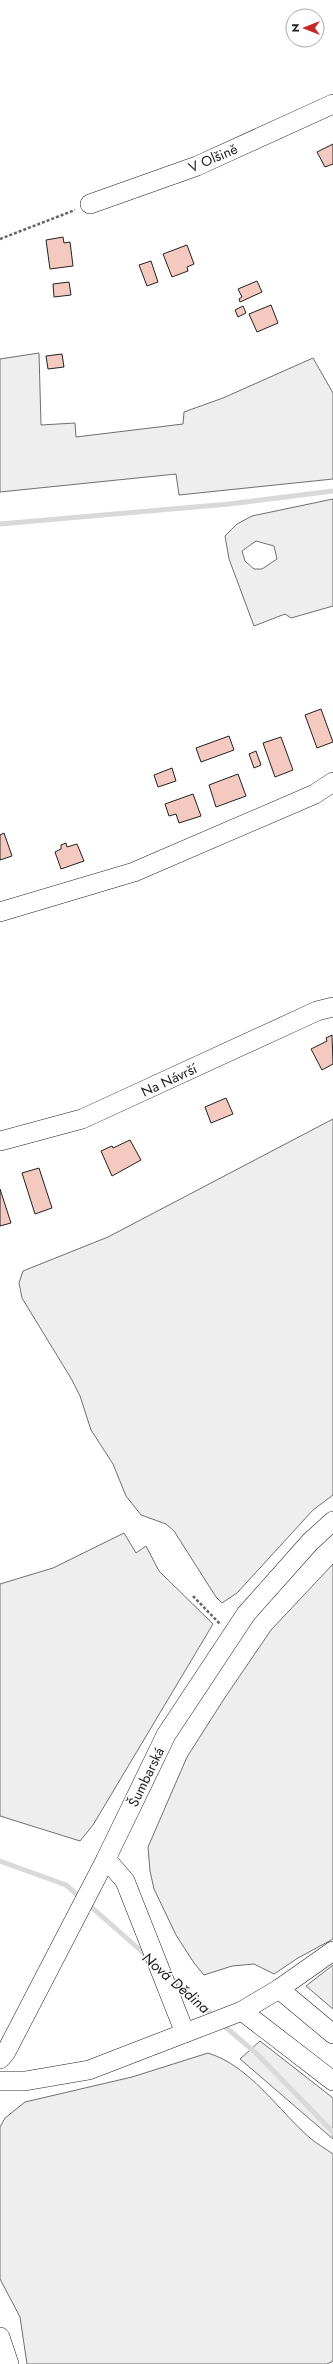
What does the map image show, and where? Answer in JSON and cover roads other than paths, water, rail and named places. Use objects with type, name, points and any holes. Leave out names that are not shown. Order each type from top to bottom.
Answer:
[{"type":"street","name":"V Olšině","points":[[90,204],[197,166],[333,104]]},
{"type":"street","points":[[0,912],[134,872],[315,794],[333,782]]},
{"type":"street","name":"Na Návrší","points":[[0,1141],[82,1119],[317,1011],[333,1007]]},
{"type":"street","name":"Šumbarská","points":[[0,2060],[6,2052],[106,1859],[166,1735],[246,1614],[310,1542],[333,1520]]},
{"type":"street","points":[[106,1859],[125,1881],[185,2033]]},
{"type":"street","points":[[0,2081],[25,2081],[89,2070],[242,2011],[333,1951]]},
{"type":"street","points":[[279,1988],[333,2034]]},
{"type":"street","points":[[242,2011],[333,2081]]},
{"type":"street","points":[[0,2337],[9,2364]]},
{"type":"waterway","points":[[0,524],[229,504],[333,491]]},
{"type":"waterway","name":"Nová Dědina","points":[[0,1861],[66,1885],[82,1899]]},
{"type":"waterway","name":"Nová Dědina","points":[[88,1904],[148,1957]]},
{"type":"waterway","name":"Nová Dědina","points":[[170,1977],[215,2017]]},
{"type":"waterway","name":"Nová Dědina","points":[[222,2024],[257,2054],[333,2132]]}]
